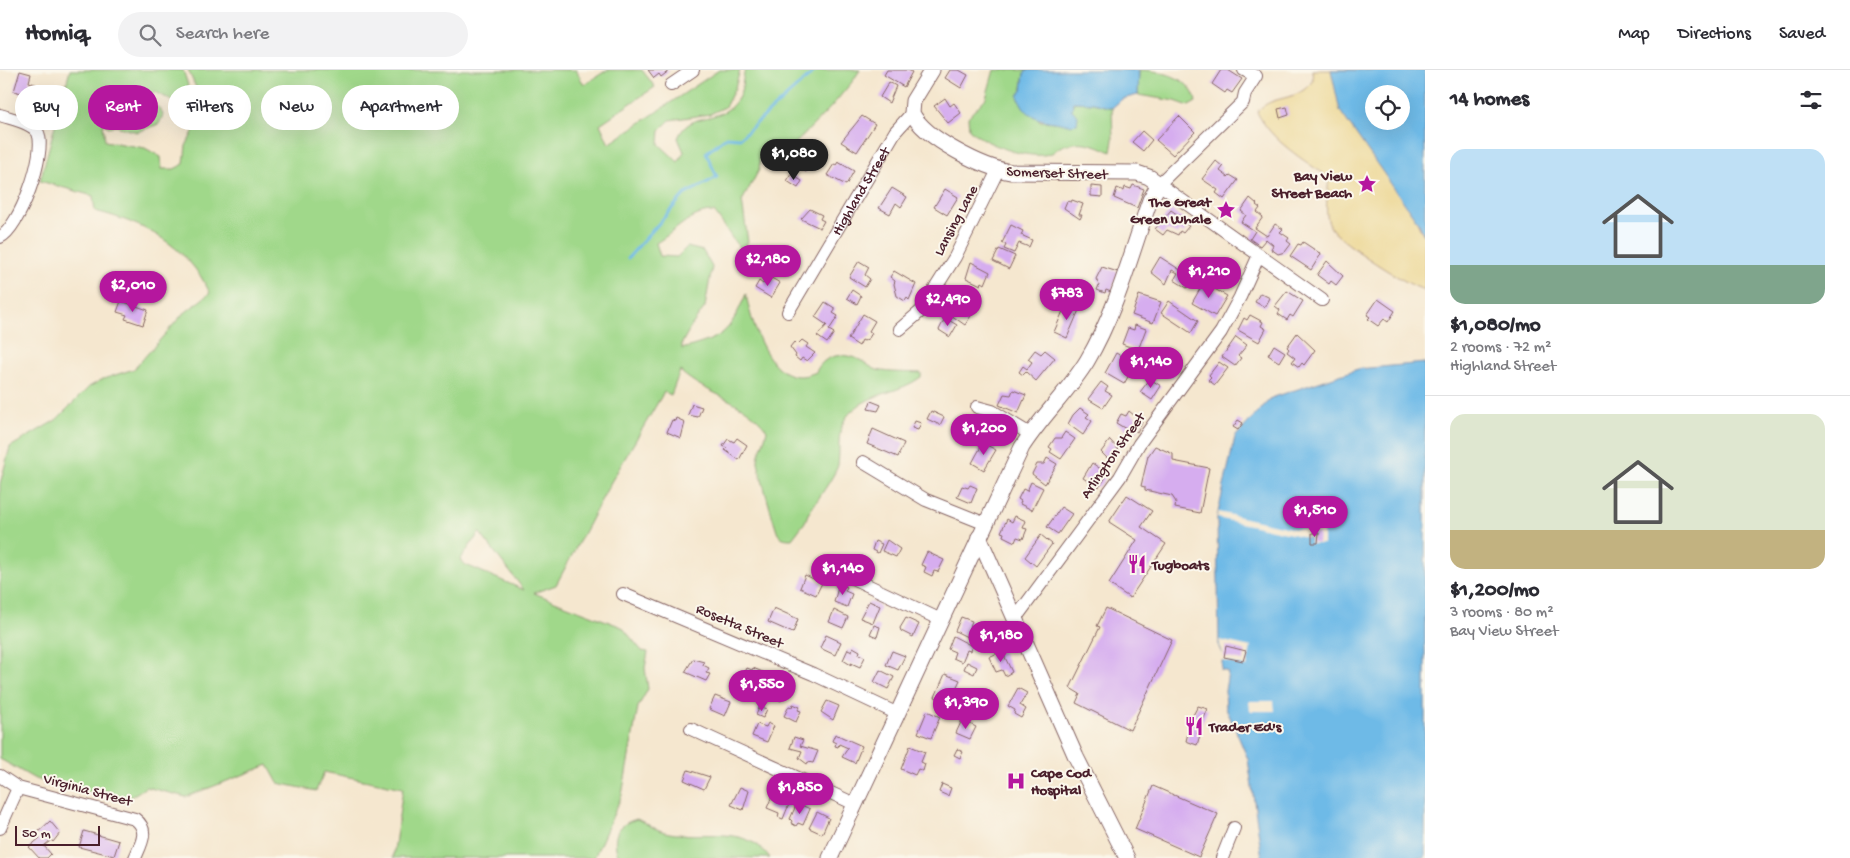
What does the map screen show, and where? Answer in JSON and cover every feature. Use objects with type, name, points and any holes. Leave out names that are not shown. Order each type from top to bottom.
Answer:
[{"type":"street","points":[[671,85],[693,70]]},
{"type":"street","name":"Highland Street","points":[[788,312],[895,132],[912,113],[913,101],[932,70]]},
{"type":"street","points":[[830,858],[1022,447],[1087,361],[1110,313],[1150,200],[1159,184],[1243,102],[1245,93],[1256,76],[1244,70]]},
{"type":"street","name":"Somerset Street","points":[[912,113],[924,128],[958,151],[998,170],[1039,174],[1137,174],[1150,177],[1159,184]]},
{"type":"street","points":[[0,116],[32,126],[38,133],[40,145],[38,164],[21,209],[12,228],[0,237]]},
{"type":"street","name":"Lansing Lane","points":[[900,330],[921,311],[956,257],[998,170]]},
{"type":"street","points":[[1159,184],[1322,300]]},
{"type":"street","name":"Arlington Street","points":[[1015,619],[1120,477],[1149,429],[1221,332],[1240,298],[1259,255]]},
{"type":"street","points":[[977,407],[992,411],[1030,434]]},
{"type":"street","points":[[863,462],[926,500],[983,530],[1015,619],[1096,799],[1128,858]]},
{"type":"street","points":[[828,567],[941,620]]},
{"type":"street","name":"Rosetta Street","points":[[623,594],[813,674],[898,714]]},
{"type":"street","points":[[691,729],[855,804]]},
{"type":"street","points":[[0,776],[18,788],[0,828]]},
{"type":"street","name":"Virginia Street","points":[[18,788],[135,819],[141,823],[144,830],[143,839],[135,858]]},
{"type":"street","points":[[1222,858],[1234,828]]},
{"type":"green space","points":[[70,70],[183,70],[188,85],[168,85],[168,98],[158,94],[158,85],[88,85],[88,130],[104,130],[105,141],[145,148],[161,157],[162,169],[174,169],[184,164],[186,146],[194,130],[251,130],[251,85],[195,85],[188,70],[576,70],[584,85],[607,70],[642,70],[655,87],[600,124],[609,144],[719,70],[740,70],[735,88],[725,107],[710,114],[670,120],[660,130],[659,144],[678,162],[684,152],[678,138],[683,129],[690,123],[722,113],[730,108],[739,97],[745,70],[860,70],[831,107],[787,152],[771,148],[760,156],[759,170],[742,201],[748,242],[743,247],[743,251],[714,212],[698,215],[690,219],[656,243],[660,256],[677,257],[687,247],[703,251],[712,267],[705,307],[682,343],[682,349],[707,341],[723,332],[734,318],[746,294],[753,323],[766,353],[776,365],[787,373],[800,376],[816,372],[819,366],[829,358],[847,356],[854,357],[877,370],[921,373],[921,377],[861,404],[847,416],[839,436],[838,465],[805,522],[792,539],[783,538],[778,534],[760,473],[758,460],[767,430],[747,411],[702,386],[680,371],[671,395],[664,392],[611,482],[556,585],[534,593],[622,627],[642,651],[648,652],[645,668],[648,689],[638,707],[622,795],[594,858],[393,858],[403,788],[324,772],[316,791],[278,783],[268,765],[186,797],[146,787],[124,801],[35,779],[0,759],[0,484],[10,447],[56,420],[89,387],[103,379],[134,369],[182,315],[210,293],[200,276],[176,249],[162,238],[130,222],[95,211],[93,196],[40,181],[54,130],[78,130],[78,85],[66,85]],"holes":[[[479,533],[524,590],[466,565],[460,560]]]},
{"type":"green space","points":[[994,70],[1028,70],[1024,73],[1022,89],[1040,121],[1055,122],[1072,111],[1073,102],[1093,103],[1112,108],[1113,140],[1111,152],[1093,145],[1075,143],[1062,146],[1049,154],[1030,155],[995,145],[976,135],[969,129],[968,117],[986,98]]},
{"type":"green space","points":[[1139,70],[1156,71],[1174,77],[1188,86],[1196,102],[1189,106],[1175,101],[1138,95]]},
{"type":"green space","points":[[158,107],[163,115],[158,124]]},
{"type":"green space","points":[[637,819],[669,833],[737,837],[760,847],[770,858],[625,858],[617,853],[616,835],[621,827]]},
{"type":"sand","name":"Bay View Street Beach","points":[[1312,70],[1356,70],[1365,96],[1365,130],[1378,130],[1409,191],[1419,227],[1425,237],[1425,290],[1391,273],[1337,235],[1331,228],[1327,217],[1329,178],[1280,141],[1263,123],[1257,112],[1270,102],[1300,92],[1313,80]]},
{"type":"water","points":[[1028,70],[1139,70],[1138,95],[1122,99],[1112,108],[1093,103],[1073,102],[1072,110],[1078,116],[1077,124],[1068,125],[1048,121],[1036,118],[1027,112],[1018,96],[1022,89],[1024,73]]},
{"type":"water","points":[[1331,70],[1425,70],[1425,237],[1419,224],[1340,111]]},
{"type":"water","points":[[1425,363],[1425,858],[1262,858],[1248,759],[1226,708],[1225,691],[1228,672],[1221,670],[1223,656],[1219,647],[1217,517],[1235,437],[1271,398],[1358,369]]},
{"type":"pier","points":[[1218,512],[1295,529],[1323,528],[1323,544],[1310,544],[1310,538],[1217,518]]},
{"type":"pier","points":[[1219,640],[1251,647],[1247,667],[1223,661]]},
{"type":"pier","points":[[1249,701],[1274,701],[1275,711],[1250,711]]},
{"type":"building","points":[[648,70],[670,70],[661,77],[659,74],[654,78]]},
{"type":"building","points":[[887,70],[908,70],[912,72],[904,87],[884,75]]},
{"type":"building","points":[[950,70],[959,70],[968,75],[961,88],[945,78]]},
{"type":"building","points":[[1221,70],[1228,70],[1242,79],[1232,93],[1227,90],[1225,93],[1212,84]]},
{"type":"building","points":[[20,71],[31,74],[29,82],[38,85],[16,85]]},
{"type":"building","points":[[889,82],[896,86],[889,103],[880,97]]},
{"type":"building","points":[[945,98],[950,106],[954,103],[961,113],[948,123],[934,106]]},
{"type":"building","points":[[1287,107],[1289,115],[1280,118],[1278,109]]},
{"type":"building","points":[[862,116],[875,124],[857,152],[841,142]]},
{"type":"building","points":[[1179,116],[1195,132],[1173,155],[1156,140]]},
{"type":"building","points":[[1142,131],[1152,140],[1143,151],[1132,142]]},
{"type":"building","points":[[800,156],[811,161],[806,172],[795,167]]},
{"type":"building","points":[[1216,161],[1223,167],[1220,171],[1228,177],[1230,175],[1238,180],[1224,199],[1216,193],[1218,190],[1202,179]]},
{"type":"building","points":[[838,162],[854,171],[846,185],[827,175],[834,164],[836,165]]},
{"type":"building","points":[[791,174],[802,181],[798,188],[787,181]]},
{"type":"building","points":[[1133,185],[1144,189],[1137,208],[1114,198],[1117,188],[1124,191],[1125,187],[1131,189]]},
{"type":"building","points":[[1091,186],[1102,187],[1102,197],[1091,196]]},
{"type":"building","points":[[892,188],[907,197],[901,207],[896,203],[890,214],[879,208]]},
{"type":"building","points":[[945,189],[958,197],[947,215],[934,207]]},
{"type":"building","points":[[1250,198],[1260,208],[1257,212],[1263,217],[1255,228],[1267,236],[1275,224],[1283,229],[1280,232],[1289,238],[1287,241],[1291,244],[1285,252],[1278,254],[1271,249],[1273,245],[1266,239],[1260,246],[1250,239],[1255,231],[1241,222],[1246,215],[1241,211]]},
{"type":"building","points":[[1072,200],[1083,204],[1079,215],[1082,215],[1080,219],[1064,208],[1067,201],[1071,202]]},
{"type":"building","points":[[810,209],[822,215],[820,219],[824,221],[820,228],[801,219]]},
{"type":"building","points":[[1171,210],[1188,222],[1186,224],[1189,226],[1183,233],[1180,231],[1178,235],[1167,230],[1163,235],[1155,229]]},
{"type":"building","points":[[1011,225],[1023,231],[1021,235],[1032,240],[1029,247],[1019,243],[1014,253],[1004,249],[1006,245],[1002,243]]},
{"type":"building","points":[[1303,242],[1321,254],[1311,270],[1290,256],[1298,244],[1301,245]]},
{"type":"building","points":[[999,249],[1015,256],[1009,269],[993,261]]},
{"type":"building","points":[[781,253],[793,260],[785,275],[767,266],[771,258],[777,261]]},
{"type":"building","points":[[1160,257],[1193,278],[1187,288],[1174,280],[1178,273],[1172,270],[1166,284],[1151,272]]},
{"type":"building","points":[[859,261],[869,267],[865,275],[870,279],[865,287],[849,277]]},
{"type":"building","points":[[1327,261],[1343,276],[1336,285],[1331,281],[1329,284],[1317,275]]},
{"type":"building","points":[[971,262],[990,272],[985,284],[982,282],[981,285],[966,278]]},
{"type":"building","points":[[1102,267],[1118,272],[1111,292],[1106,290],[1105,293],[1097,290],[1099,285],[1096,279]]},
{"type":"building","points":[[894,271],[916,284],[909,300],[907,298],[905,301],[897,296],[895,281],[890,277]]},
{"type":"building","points":[[768,276],[780,283],[771,298],[755,288],[759,281],[763,284]]},
{"type":"building","points":[[1205,280],[1213,284],[1211,287],[1227,296],[1215,316],[1192,303]]},
{"type":"building","points":[[852,290],[861,296],[857,304],[847,298]]},
{"type":"building","points":[[1287,291],[1303,301],[1293,317],[1290,315],[1287,320],[1278,314],[1280,310],[1275,306]]},
{"type":"building","points":[[1260,293],[1270,298],[1265,307],[1255,302]]},
{"type":"building","points":[[961,294],[968,299],[971,294],[977,298],[974,302],[978,305],[965,325],[948,313],[952,303],[954,304]]},
{"type":"building","points":[[1139,295],[1161,302],[1153,323],[1132,315]]},
{"type":"building","points":[[1378,299],[1395,311],[1388,322],[1384,319],[1378,326],[1368,319],[1370,317],[1367,315]]},
{"type":"building","points":[[121,301],[148,310],[143,325],[125,319],[127,315],[117,312]]},
{"type":"building","points":[[1169,301],[1198,321],[1191,333],[1161,313]]},
{"type":"building","points":[[825,302],[836,309],[833,313],[838,316],[829,330],[834,333],[827,343],[817,336],[827,325],[815,317]]},
{"type":"building","points":[[1066,304],[1079,310],[1067,338],[1054,332]]},
{"type":"building","points":[[863,314],[875,321],[869,331],[872,333],[869,338],[864,341],[862,340],[859,346],[848,339]]},
{"type":"building","points":[[1250,315],[1263,322],[1261,326],[1266,329],[1259,342],[1238,330],[1244,318],[1247,320]]},
{"type":"building","points":[[945,318],[957,325],[950,337],[939,330]]},
{"type":"building","points":[[1135,325],[1146,329],[1138,350],[1122,344],[1128,328],[1134,330]]},
{"type":"building","points":[[1297,333],[1315,350],[1304,365],[1302,363],[1299,367],[1292,362],[1295,358],[1287,352],[1289,349],[1287,347]]},
{"type":"building","points":[[1236,337],[1247,345],[1238,356],[1241,358],[1235,366],[1222,357]]},
{"type":"building","points":[[802,340],[808,344],[806,347],[815,353],[807,361],[802,358],[800,361],[795,357],[796,355],[790,347],[794,342],[797,345]]},
{"type":"building","points":[[1274,345],[1285,352],[1279,362],[1268,355]]},
{"type":"building","points":[[1035,350],[1041,354],[1045,350],[1055,358],[1036,381],[1026,372],[1023,375],[1019,372],[1023,366],[1027,369],[1032,362],[1028,359]]},
{"type":"building","points":[[1116,353],[1135,364],[1124,384],[1105,373]]},
{"type":"building","points":[[1167,354],[1182,364],[1172,378],[1158,368]]},
{"type":"building","points":[[1219,362],[1228,368],[1215,385],[1208,380],[1211,377],[1209,375]]},
{"type":"building","points":[[1150,379],[1161,386],[1152,400],[1140,392]]},
{"type":"building","points":[[1101,382],[1108,387],[1105,391],[1112,395],[1103,408],[1088,399]]},
{"type":"building","points":[[1013,390],[1026,395],[1018,413],[999,405],[1004,394],[1011,395]]},
{"type":"building","points":[[871,401],[881,405],[878,411],[868,409]]},
{"type":"building","points":[[692,404],[702,407],[698,417],[688,415]]},
{"type":"building","points":[[1080,408],[1089,414],[1086,417],[1092,421],[1083,435],[1068,424]]},
{"type":"building","points":[[931,411],[944,417],[940,425],[927,419]]},
{"type":"building","points":[[1129,411],[1142,422],[1137,432],[1133,429],[1131,432],[1116,423],[1121,414],[1126,416]]},
{"type":"building","points":[[676,418],[685,422],[681,438],[667,432],[672,420],[675,421]]},
{"type":"building","points":[[1238,420],[1243,423],[1238,430],[1233,427]]},
{"type":"building","points":[[915,421],[921,423],[918,430],[912,428]]},
{"type":"building","points":[[873,429],[904,443],[898,457],[867,444]]},
{"type":"building","points":[[1065,432],[1075,439],[1061,459],[1050,452],[1052,449],[1049,447],[1055,438],[1061,438]]},
{"type":"building","points":[[737,438],[747,445],[739,460],[725,450],[727,448],[723,446],[728,439],[734,442]]},
{"type":"building","points":[[1110,440],[1118,449],[1111,459],[1108,459],[1101,452]]},
{"type":"building","points":[[983,443],[996,450],[984,470],[972,463]]},
{"type":"building","points":[[1155,446],[1173,454],[1173,461],[1209,468],[1200,513],[1175,508],[1176,502],[1172,496],[1145,490],[1145,487],[1141,486],[1148,456]]},
{"type":"building","points":[[1047,458],[1057,464],[1045,484],[1032,474],[1037,464],[1044,464]]},
{"type":"building","points":[[1092,463],[1108,474],[1100,486],[1097,487],[1083,478]]},
{"type":"building","points":[[1031,482],[1043,488],[1032,510],[1020,504],[1021,501],[1018,499],[1023,489],[1027,491]]},
{"type":"building","points":[[970,485],[977,488],[971,503],[957,497],[962,486],[968,488]]},
{"type":"building","name":"Tugboats","points":[[1127,495],[1152,511],[1141,527],[1166,544],[1130,598],[1109,584],[1137,540],[1109,522]]},
{"type":"building","points":[[1061,507],[1072,514],[1058,534],[1047,527]]},
{"type":"building","points":[[1015,516],[1026,521],[1023,528],[1027,529],[1023,539],[1017,537],[1015,542],[1003,536],[1004,533],[1001,532],[1007,519],[1012,522]]},
{"type":"building","points":[[1312,533],[1319,533],[1318,543],[1312,543]]},
{"type":"building","points":[[1041,535],[1052,544],[1036,566],[1025,557]]},
{"type":"building","points":[[887,540],[900,549],[896,557],[882,551]]},
{"type":"building","points":[[875,541],[882,544],[878,553],[872,550]]},
{"type":"building","points":[[927,552],[944,560],[938,572],[934,571],[932,576],[924,572],[926,567],[921,565]]},
{"type":"building","points":[[805,575],[822,583],[816,595],[800,588]]},
{"type":"building","points":[[839,584],[847,587],[845,591],[852,594],[847,607],[834,602]]},
{"type":"building","points":[[869,601],[880,606],[873,623],[860,618]]},
{"type":"building","points":[[774,608],[798,619],[793,633],[768,622]]},
{"type":"building","points":[[1106,608],[1172,640],[1130,730],[1076,703],[1080,694],[1070,688],[1100,627],[1097,626]]},
{"type":"building","points":[[834,610],[848,617],[843,628],[829,622]]},
{"type":"building","points":[[961,617],[972,621],[970,626],[978,632],[986,635],[989,629],[1001,634],[996,646],[985,642],[983,645],[955,631]]},
{"type":"building","points":[[906,618],[919,624],[913,637],[901,631],[900,628]]},
{"type":"building","points":[[874,625],[880,627],[877,637],[870,634]]},
{"type":"building","points":[[826,635],[841,642],[835,655],[820,648]]},
{"type":"building","points":[[953,636],[972,646],[970,651],[967,650],[962,662],[953,658],[955,652],[948,649]]},
{"type":"building","points":[[1226,646],[1246,651],[1243,661],[1224,657]]},
{"type":"building","points":[[853,647],[860,651],[859,654],[865,657],[860,667],[851,663],[851,665],[843,660],[848,649],[852,651]]},
{"type":"building","points":[[892,651],[905,656],[898,670],[886,665]]},
{"type":"building","points":[[1002,651],[1012,672],[1005,676],[1002,670],[996,672],[989,657]]},
{"type":"building","points":[[693,659],[704,662],[703,665],[709,668],[706,673],[710,674],[706,681],[685,672]]},
{"type":"building","points":[[967,662],[977,667],[974,674],[964,669]]},
{"type":"building","points":[[747,668],[752,670],[753,668],[770,675],[767,683],[751,676],[749,679],[743,676]]},
{"type":"building","points":[[880,670],[894,677],[888,689],[874,682]]},
{"type":"building","points":[[945,674],[960,680],[949,703],[935,697]]},
{"type":"building","points":[[782,678],[790,681],[781,701],[774,696]]},
{"type":"building","points":[[1018,688],[1027,693],[1020,705],[1026,709],[1021,718],[1014,714],[1015,710],[1008,706]]},
{"type":"building","points":[[715,696],[731,702],[725,716],[709,709]]},
{"type":"building","points":[[827,701],[839,706],[833,720],[821,712]]},
{"type":"building","points":[[793,704],[800,707],[798,710],[801,711],[796,722],[784,716],[789,706],[792,707]]},
{"type":"building","points":[[760,706],[767,709],[763,718],[756,715]]},
{"type":"building","name":"Trader Ed's","points":[[1198,706],[1208,709],[1197,734],[1200,735],[1197,745],[1186,741],[1192,717]]},
{"type":"building","points":[[927,711],[940,717],[931,738],[918,733]]},
{"type":"building","points":[[962,720],[976,727],[970,739],[956,733]]},
{"type":"building","points":[[768,723],[774,726],[767,742],[752,736],[757,724],[766,727]]},
{"type":"building","points":[[835,734],[862,746],[855,763],[842,757],[848,748],[839,744],[838,747],[835,746],[836,743],[832,741]]},
{"type":"building","points":[[794,737],[803,740],[800,746],[818,751],[813,763],[808,762],[807,764],[799,758],[802,751],[790,748]]},
{"type":"building","points":[[910,746],[925,752],[921,762],[925,764],[923,771],[918,769],[915,775],[901,769]]},
{"type":"building","points":[[957,749],[963,752],[960,758],[954,755]]},
{"type":"building","points":[[688,770],[710,777],[704,789],[684,780]]},
{"type":"building","points":[[942,784],[951,788],[948,796],[939,792]]},
{"type":"building","points":[[1153,786],[1218,814],[1199,857],[1135,829]]},
{"type":"building","points":[[740,787],[749,791],[743,810],[731,805]]},
{"type":"building","points":[[775,789],[792,797],[783,819],[778,817],[779,813],[767,808]]},
{"type":"building","points":[[797,803],[810,809],[803,825],[798,823],[796,826],[791,823],[790,819]]},
{"type":"building","points":[[817,812],[829,818],[822,834],[809,828]]},
{"type":"building","points":[[50,821],[60,833],[53,842],[51,840],[44,846],[51,854],[47,858],[39,858],[29,847],[40,838],[36,834]]},
{"type":"building","points":[[84,831],[119,841],[114,856],[79,847]]},
{"type":"waterway","points":[[628,258],[684,195],[717,177],[706,153],[726,137],[740,138],[816,70]]},
{"type":"place","name":"Bay View Street Beach","points":[[1367,184]]},
{"type":"place","name":"The Great Green Whale","points":[[1226,210]]},
{"type":"place","name":"Tugboats","points":[[1137,564]]},
{"type":"place","name":"Trader Ed's","points":[[1194,726]]},
{"type":"place","name":"Cape Cod Hospital","points":[[1016,781]]}]
